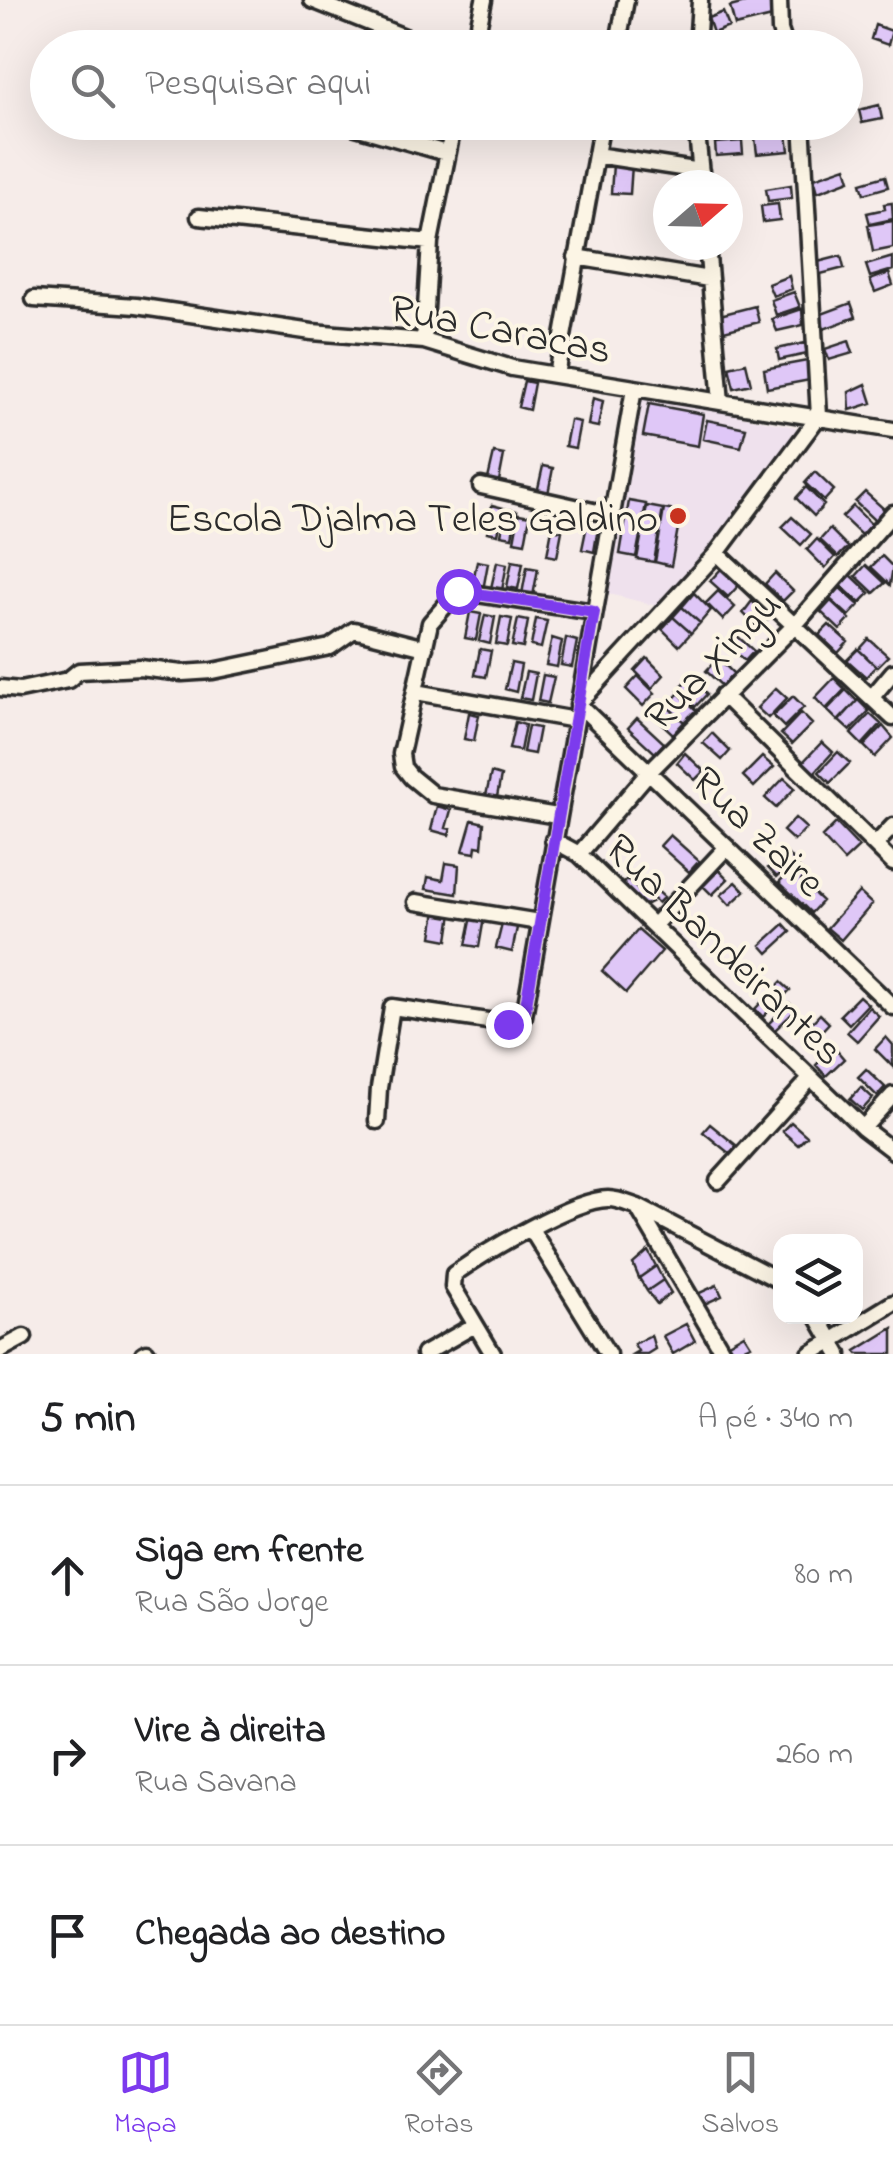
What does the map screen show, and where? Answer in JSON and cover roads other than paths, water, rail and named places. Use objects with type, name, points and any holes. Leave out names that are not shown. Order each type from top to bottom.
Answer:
[{"type":"street","points":[[312,0],[387,30]]},
{"type":"street","points":[[478,30],[484,0]]},
{"type":"street","points":[[620,30],[626,0]]},
{"type":"street","points":[[779,0],[780,30]]},
{"type":"street","points":[[698,30],[700,1]]},
{"type":"street","points":[[401,140],[446,153]]},
{"type":"street","points":[[424,340],[430,242],[449,140]]},
{"type":"street","points":[[556,375],[599,140]]},
{"type":"street","points":[[698,140],[700,170]]},
{"type":"street","points":[[578,704],[716,553],[819,416],[803,140]]},
{"type":"street","points":[[596,155],[664,170]]},
{"type":"street","points":[[199,217],[430,242]]},
{"type":"street","points":[[576,257],[709,279]]},
{"type":"street","points":[[707,260],[721,402]]},
{"type":"street","name":"Rua Caracas","points":[[34,298],[136,306],[312,332],[424,340],[512,368],[893,430]]},
{"type":"street","points":[[378,1121],[379,1088],[392,1007],[508,1024],[524,1016],[634,389]]},
{"type":"street","points":[[481,486],[612,515]]},
{"type":"street","name":"Rua Xingu","points":[[579,854],[649,772],[794,626],[893,513]]},
{"type":"street","points":[[716,553],[893,718]]},
{"type":"street","points":[[575,720],[416,692],[430,623],[458,591],[594,612]]},
{"type":"street","points":[[0,688],[20,690],[68,680],[78,671],[140,668],[213,672],[330,646],[354,630],[425,648]]},
{"type":"street","points":[[872,698],[893,672]]},
{"type":"street","name":"Rua Bandeirantes","points":[[416,692],[402,762],[410,777],[440,797],[557,816]]},
{"type":"street","points":[[723,695],[893,863]]},
{"type":"street","name":"Rua Zaire","points":[[578,704],[893,1007]]},
{"type":"street","points":[[875,846],[893,826]]},
{"type":"street","name":"Rua Bandeirantes","points":[[553,840],[579,854],[863,1128],[893,1151]]},
{"type":"street","points":[[655,924],[726,846]]},
{"type":"street","points":[[416,902],[540,922]]},
{"type":"street","points":[[718,1181],[811,1078]]},
{"type":"street","points":[[863,1128],[893,1096]]},
{"type":"street","points":[[493,1354],[451,1278],[531,1229],[596,1200],[616,1200],[638,1208],[773,1277]]},
{"type":"street","points":[[638,1208],[724,1354]]},
{"type":"street","points":[[531,1229],[608,1354]]},
{"type":"street","points":[[810,1354],[836,1347],[893,1303]]},
{"type":"street","points":[[424,1354],[476,1324]]},
{"type":"street","points":[[822,1324],[836,1347]]},
{"type":"street","points":[[0,1350],[24,1337]]},
{"type":"place","name":"Escola Djalma Teles Galdino","points":[[678,516]]}]
